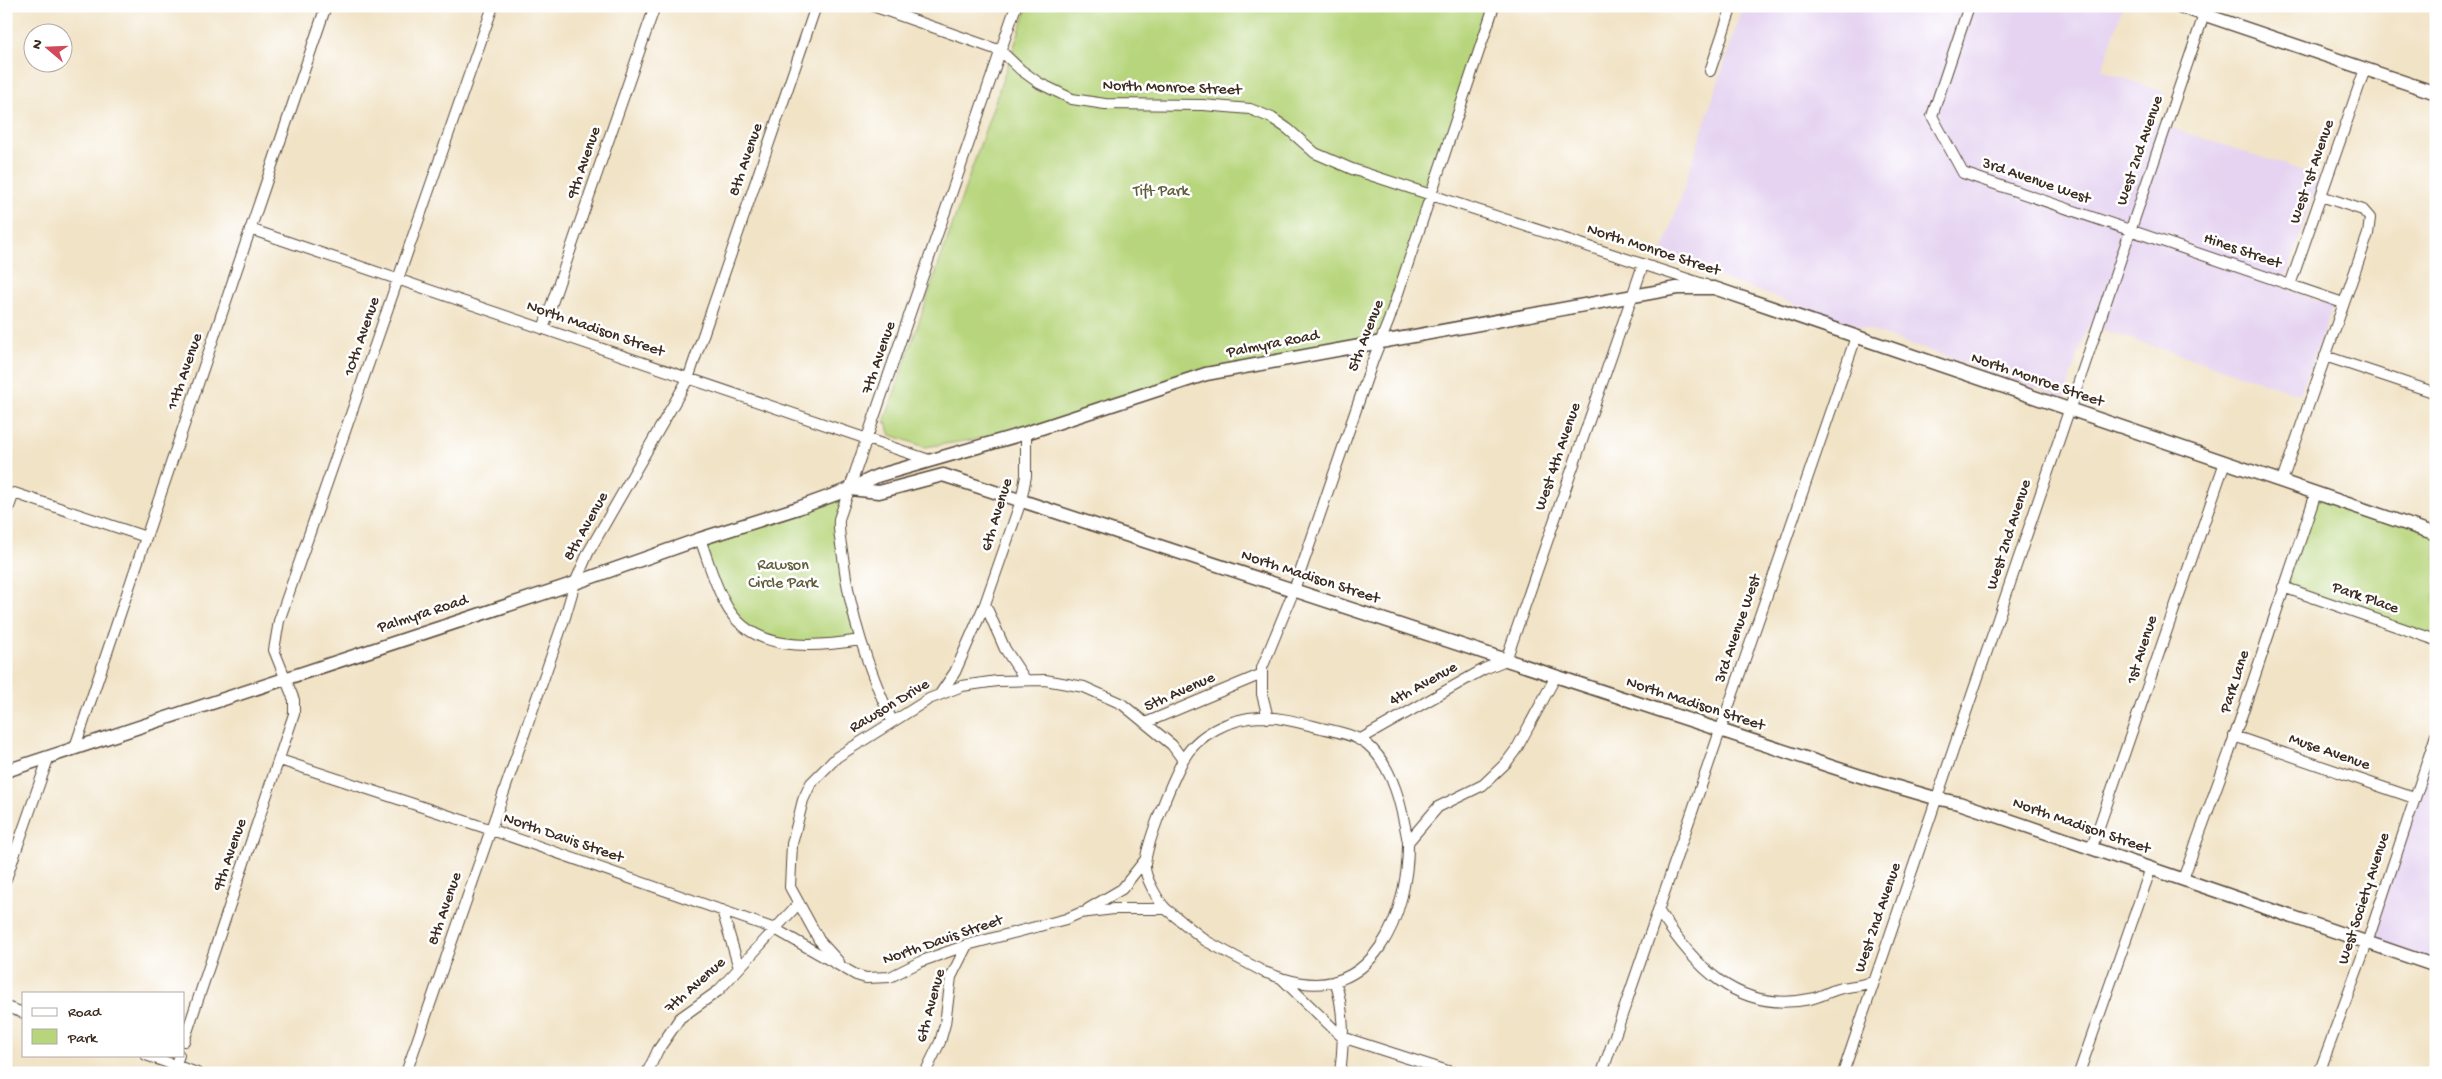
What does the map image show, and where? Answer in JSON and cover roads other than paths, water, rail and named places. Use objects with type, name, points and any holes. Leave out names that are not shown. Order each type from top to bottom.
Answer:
[{"type":"main road","points":[[2179,6],[2206,11],[2436,93]]},
{"type":"main road","name":"Palmyra Road","points":[[6,770],[798,508],[850,489],[877,476],[1026,433],[1206,374],[1677,288],[1714,288]]},
{"type":"main road","name":"North Monroe Street","points":[[1714,288],[2436,534]]},
{"type":"main road","name":"Palmyra Road","points":[[850,489],[879,492],[943,475]]},
{"type":"main road","name":"North Madison Street","points":[[943,475],[1720,730],[1935,798],[1959,803],[2436,966]]},
{"type":"street","name":"11th Avenue","points":[[75,747],[326,6]]},
{"type":"street","name":"10th Avenue","points":[[286,677],[274,650],[279,621],[493,6]]},
{"type":"street","name":"9th Avenue","points":[[543,330],[655,6]]},
{"type":"street","name":"8th Avenue","points":[[406,1073],[565,616],[574,583],[588,552],[688,379],[816,6]]},
{"type":"street","name":"North Monroe Street","points":[[873,6],[1001,51],[1021,70],[1039,83],[1077,100],[1105,104],[1203,105],[1250,109],[1272,118],[1315,152],[1331,161],[1714,288]]},
{"type":"street","name":"7th Avenue","points":[[892,722],[860,640],[846,578],[838,523],[1016,6]]},
{"type":"street","name":"5th Avenue","points":[[1268,718],[1262,694],[1262,674],[1268,649],[1294,590],[1380,341],[1392,312],[1494,6]]},
{"type":"street","points":[[1710,71],[1732,6]]},
{"type":"street","name":"3rd Avenue West","points":[[1970,6],[1932,116],[1962,173],[2130,230]]},
{"type":"street","name":"West 2nd Avenue","points":[[1842,1073],[2206,11]]},
{"type":"street","name":"West 1st Avenue","points":[[2290,285],[2365,69]]},
{"type":"street","points":[[2282,481],[2368,234],[2370,218],[2363,210],[2321,196]]},
{"type":"street","name":"North Madison Street","points":[[250,229],[929,460]]},
{"type":"street","name":"Hines Street","points":[[2130,230],[2343,303]]},
{"type":"street","name":"West 4th Avenue","points":[[1506,660],[1643,265]]},
{"type":"street","name":"3rd Avenue West","points":[[1602,1073],[1856,336]]},
{"type":"street","points":[[2325,356],[2436,393]]},
{"type":"street","name":"6th Avenue","points":[[940,694],[955,672],[985,604],[1022,500],[1026,476],[1026,433]]},
{"type":"street","name":"1st Avenue","points":[[2092,848],[2225,462]]},
{"type":"street","points":[[6,515],[14,493],[146,537]]},
{"type":"street","name":"Park Lane","points":[[2184,879],[2316,493]]},
{"type":"street","points":[[700,539],[725,604],[736,620],[762,638],[798,645],[830,645],[860,640]]},
{"type":"street","name":"Park Place","points":[[2283,587],[2436,640]]},
{"type":"street","points":[[985,604],[1006,649],[1025,679]]},
{"type":"street","name":"4th Avenue","points":[[1359,740],[1484,669],[1506,660]]},
{"type":"street","name":"5th Avenue","points":[[1184,760],[1172,745],[1145,723],[1262,674]]},
{"type":"street","points":[[1408,842],[1438,807],[1483,785],[1506,764],[1517,748],[1556,676]]},
{"type":"street","name":"9th Avenue","points":[[185,1038],[294,714],[294,700],[286,677]]},
{"type":"street","name":"Rawson Drive","points":[[848,970],[819,940],[790,887],[792,844],[801,807],[811,783],[837,757],[940,694],[962,686],[1025,679],[1064,682],[1104,694],[1122,704],[1145,723]]},
{"type":"street","points":[[1268,718],[1335,731],[1359,740],[1366,742],[1378,755],[1389,775],[1403,814],[1408,842],[1406,876],[1396,917],[1387,937],[1367,963],[1357,972],[1335,981],[1309,984],[1281,978],[1264,972],[1206,941],[1166,909],[1153,889],[1144,867],[1155,830],[1188,751],[1203,736],[1241,720],[1268,718]]},
{"type":"street","name":"West Society Avenue","points":[[2319,1073],[2367,943],[2436,735]]},
{"type":"street","name":"Muse Avenue","points":[[2234,736],[2414,798]]},
{"type":"street","points":[[6,879],[49,756]]},
{"type":"street","name":"North Davis Street","points":[[280,760],[490,829],[775,929],[866,978],[890,977],[922,961],[967,945],[1066,919],[1080,913],[1114,909],[1166,909]]},
{"type":"street","points":[[1080,913],[1103,902],[1122,889],[1146,860]]},
{"type":"street","points":[[2079,1073],[2151,868]]},
{"type":"street","points":[[775,929],[799,903]]},
{"type":"street","points":[[722,910],[739,968]]},
{"type":"street","points":[[1658,910],[1672,932],[1700,966],[1719,982],[1749,996],[1770,1000],[1810,999],[1842,988],[1873,982]]},
{"type":"street","name":"7th Avenue","points":[[647,1073],[658,1050],[680,1018],[718,991],[775,929]]},
{"type":"street","name":"6th Avenue","points":[[924,1073],[940,1042],[945,1024],[951,977],[967,945]]},
{"type":"street","points":[[1281,978],[1342,1037],[1454,1073]]},
{"type":"street","points":[[1335,981],[1342,1002],[1340,1073]]},
{"type":"street","points":[[6,1007],[22,1012]]},
{"type":"street","points":[[149,1056],[197,1073]]},
{"type":"park label","name":"Tift Park","points":[[1161,192]]},
{"type":"park label","name":"Rawson Circle Park","points":[[783,575]]}]
